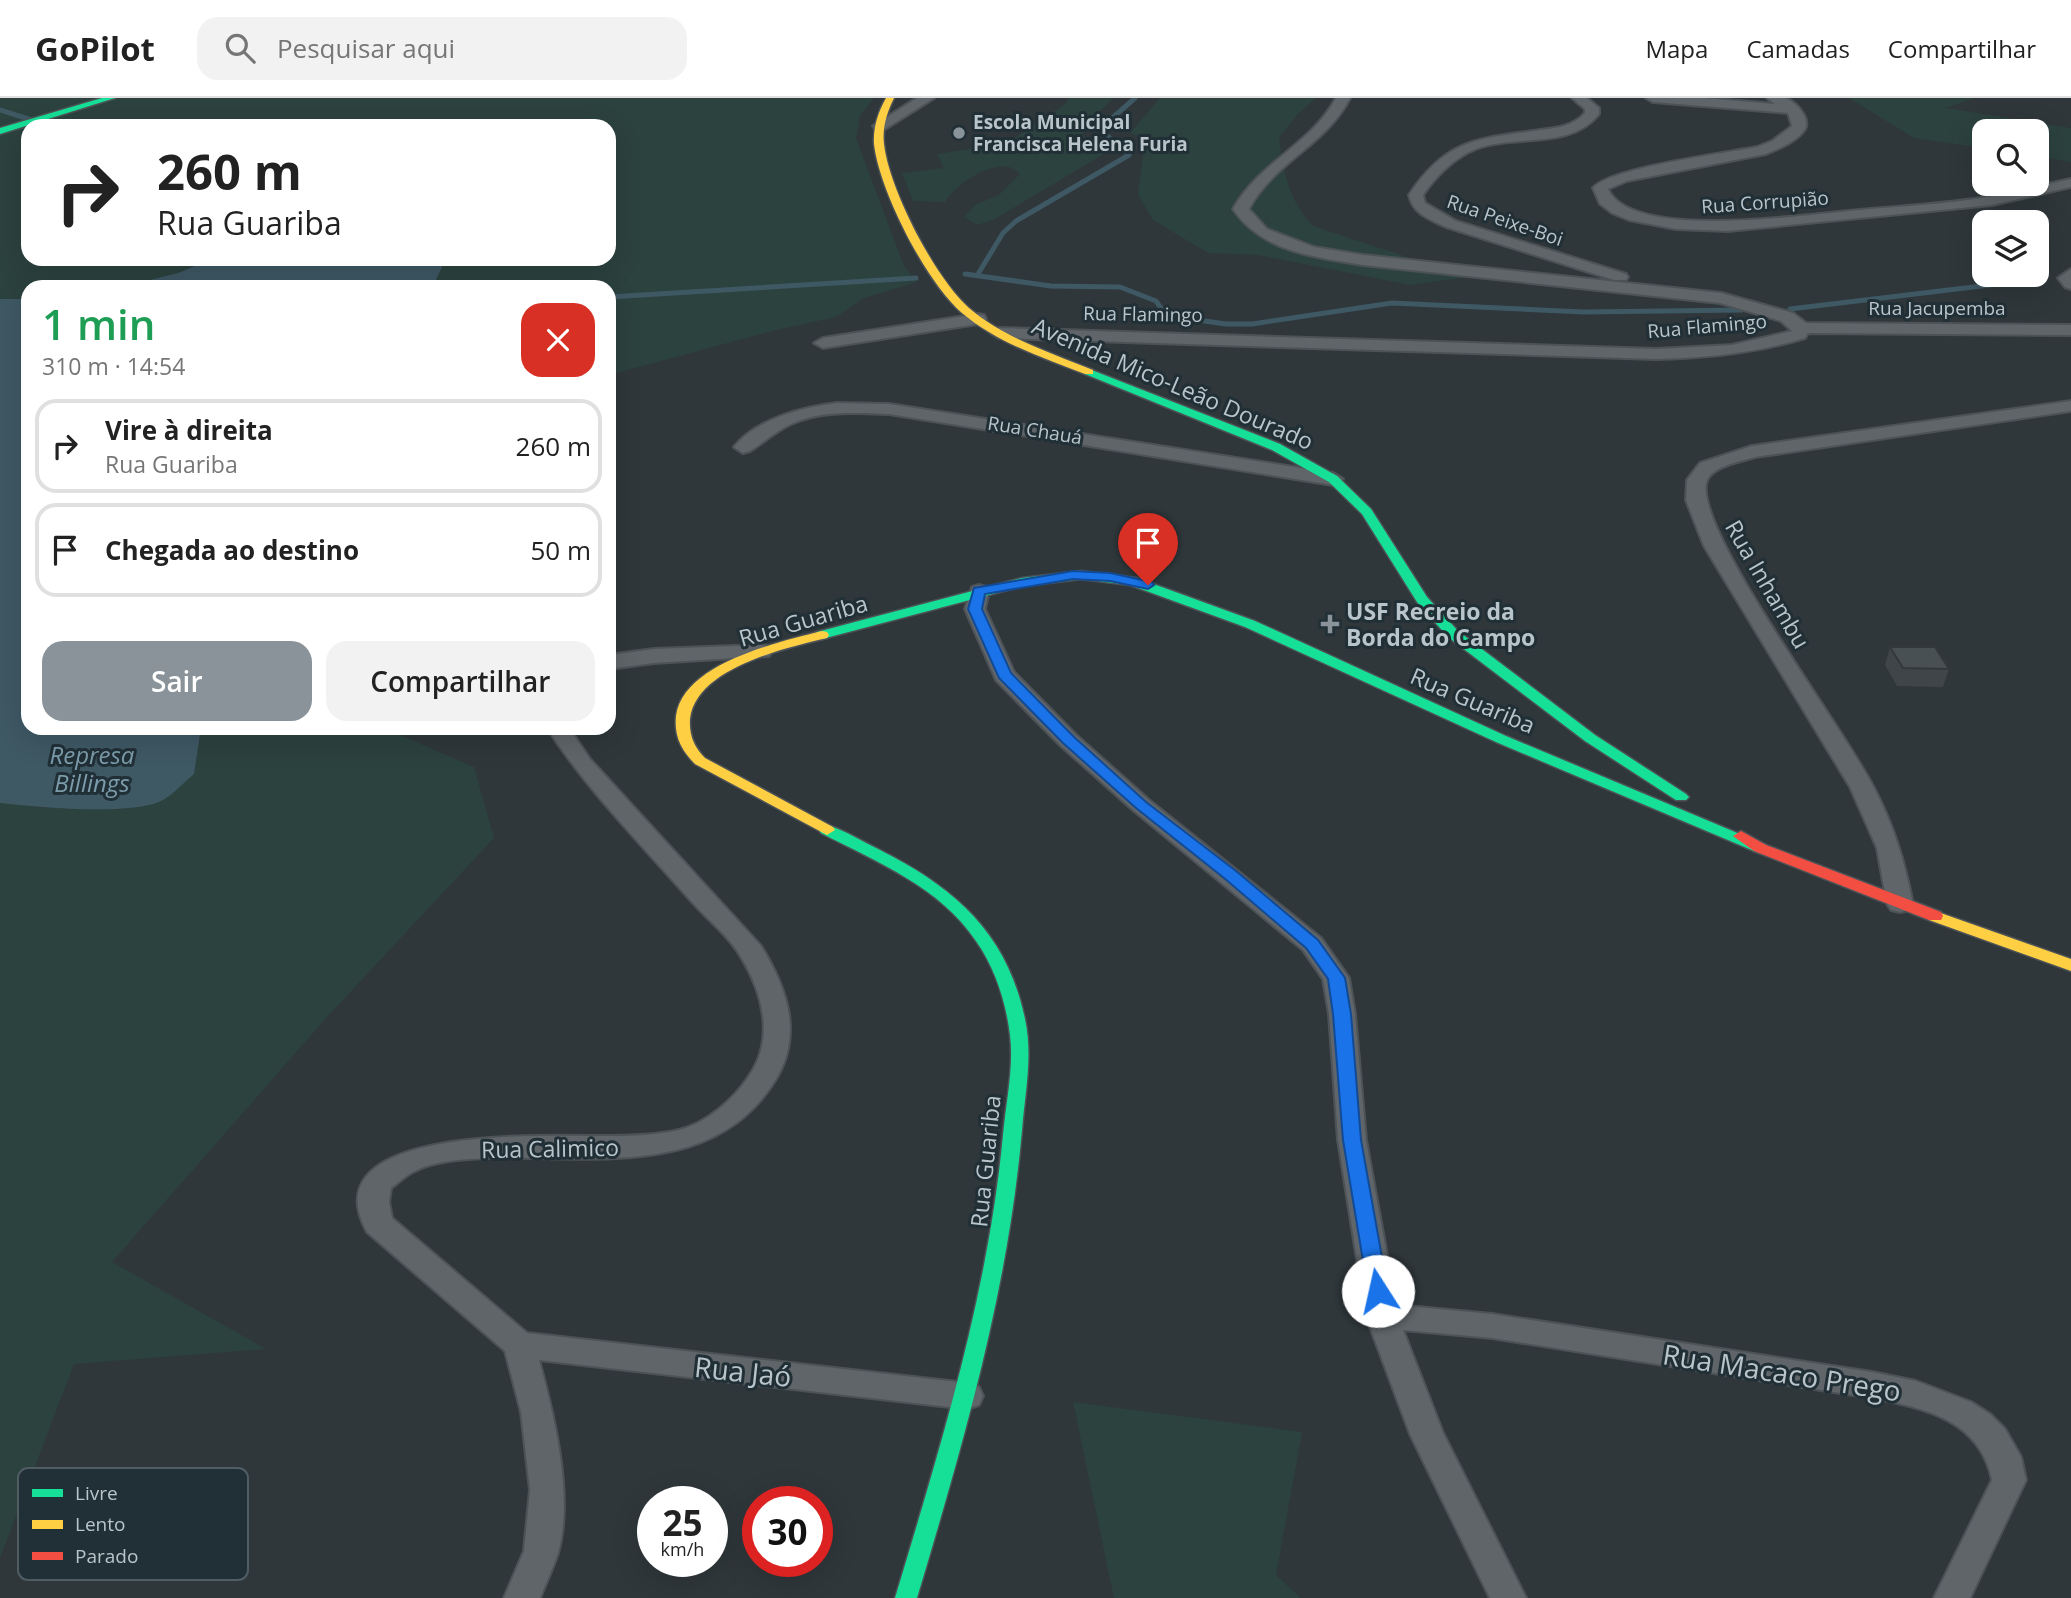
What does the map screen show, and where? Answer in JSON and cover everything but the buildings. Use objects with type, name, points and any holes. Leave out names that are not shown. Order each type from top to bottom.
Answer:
[{"type":"main road","points":[[40,119],[111,98]]},
{"type":"main road","name":"Avenida Mico-Leão Dourado","points":[[888,102],[880,126],[880,153],[898,199],[938,279],[957,303],[978,319],[999,333],[1069,365],[1276,447],[1333,479],[1353,495],[1367,512],[1422,600],[1453,635],[1590,738],[1760,848],[1900,904],[2071,965]]},
{"type":"main road","points":[[0,131],[21,125]]},
{"type":"main road","name":"Rua Guariba","points":[[906,1598],[967,1396],[1009,1190],[1019,1036],[1002,971],[976,928],[946,895],[889,862],[716,772],[692,753],[681,728],[684,705],[696,686],[761,651],[882,621],[979,591],[1073,575],[1110,577],[1148,585],[1239,618],[1418,702],[1760,848]]},
{"type":"street","name":"Rua Flamingo","points":[[999,333],[1189,335],[1675,353],[1763,344],[1799,334],[1802,328],[1787,317],[1721,298],[1363,260],[1315,252],[1261,231],[1247,220],[1241,209],[1246,198],[1265,176],[1319,130],[1339,108],[1343,98]]},
{"type":"street","name":"Rua Peixe-Boi","points":[[1579,98],[1591,108],[1592,114],[1581,125],[1555,132],[1494,139],[1466,148],[1422,185],[1416,195],[1418,204],[1425,211],[1451,223],[1526,249],[1689,294]]},
{"type":"street","points":[[1653,98],[1794,110]]},
{"type":"street","points":[[1774,98],[1794,110]]},
{"type":"street","points":[[888,102],[923,100]]},
{"type":"street","points":[[880,126],[923,100]]},
{"type":"street","name":"Rua Corrupião","points":[[1794,110],[1800,119],[1799,127],[1777,145],[1744,155],[1624,177],[1606,183],[1600,188],[1601,194],[1616,209],[1637,217],[1671,223],[1728,226],[1992,201],[2071,183]]},
{"type":"street","points":[[2071,274],[2066,278],[2071,284]]},
{"type":"street","points":[[823,343],[978,319]]},
{"type":"street","name":"Rua Jacupemba","points":[[1802,328],[2071,330]]},
{"type":"street","name":"Rua Inhambu","points":[[1900,904],[1889,848],[1862,787],[1714,546],[1696,500],[1696,480],[1707,467],[1752,452],[2071,406]]},
{"type":"street","name":"Rua Chauá","points":[[743,447],[784,421],[809,413],[848,408],[889,409],[1333,479]]},
{"type":"street","points":[[979,591],[975,609],[1004,675],[1068,740],[1141,805],[1230,874],[1312,944],[1336,978],[1342,1014],[1352,1140],[1382,1316],[1427,1434],[1508,1598]]},
{"type":"street","points":[[616,661],[654,656],[761,651]]},
{"type":"street","name":"Rua Calimico","points":[[519,1345],[378,1224],[372,1201],[381,1180],[402,1163],[432,1154],[473,1149],[644,1146],[685,1139],[719,1124],[753,1095],[775,1056],[779,1011],[755,958],[581,763],[563,735]]},
{"type":"street","name":"Rua Macaco Prego","points":[[1382,1316],[1492,1326],[1910,1391],[1958,1409],[1992,1434],[2008,1462],[2009,1479],[1952,1598]]},
{"type":"street","points":[[519,1345],[537,1412],[547,1490],[541,1550],[522,1598]]},
{"type":"street","name":"Rua Jaó","points":[[519,1345],[967,1396]]},
{"type":"green space","points":[[0,98],[874,98],[860,116],[856,138],[904,266],[917,282],[864,298],[836,317],[776,330],[616,373],[616,280],[436,280],[443,266],[616,266],[616,119],[21,119],[21,266],[195,266],[150,280],[21,280],[21,299],[0,299]]},
{"type":"green space","points":[[1069,98],[1114,98],[1084,126],[1083,135],[1103,148],[1104,154],[993,220],[977,225],[964,217],[975,205],[999,195],[1020,174],[1012,168],[991,168],[979,173],[958,187],[945,202],[913,201],[902,173],[944,168],[937,154],[1007,143],[1065,104]]},
{"type":"green space","points":[[1160,98],[1316,98],[1298,114],[1279,138],[1288,185],[1298,206],[1313,226],[1468,277],[1410,285],[1258,255],[1208,253],[1153,220],[1138,195],[1145,139],[1130,133]]},
{"type":"green space","points":[[1849,98],[1974,98],[1946,108],[2015,119],[1972,119],[1972,146],[1914,138]]},
{"type":"green space","points":[[2049,124],[2071,128],[2071,162],[2049,158]]},
{"type":"green space","points":[[200,735],[400,735],[474,767],[494,838],[327,1017],[112,1262],[266,1349],[74,1364],[34,1468],[18,1468],[18,1511],[0,1558],[0,803],[37,807],[120,809],[194,774]]},
{"type":"green space","points":[[1073,1402],[1302,1432],[1276,1575],[1301,1598],[1114,1598]]},
{"type":"water","points":[[195,266],[443,266],[436,280],[150,280]]},
{"type":"water","name":"Represa Billings","points":[[0,299],[21,299],[21,735],[200,735],[194,774],[161,801],[146,806],[105,809],[0,803]]},
{"type":"waterway","points":[[978,274],[1003,233],[1016,221],[1129,155],[1103,132],[1110,120],[1135,98]]},
{"type":"waterway","points":[[0,110],[28,119]]},
{"type":"waterway","points":[[965,274],[1051,286],[1120,287],[1156,301],[1163,311],[1183,318],[1226,324],[1252,324],[1392,303],[1584,312],[1742,310]]},
{"type":"waterway","points":[[616,297],[916,278]]},
{"type":"waterway","points":[[1790,309],[1973,287]]},
{"type":"traffic: fast","points":[[40,119],[111,98]]},
{"type":"traffic: fast","points":[[0,131],[21,125]]},
{"type":"traffic: fast","points":[[1089,372],[1276,447],[1333,479],[1367,512],[1422,599],[1453,634],[1590,738],[1681,797]]},
{"type":"traffic: fast","points":[[822,635],[1022,582],[1081,575],[1132,581],[1250,624],[1501,739],[1760,848]]},
{"type":"traffic: fast","points":[[827,830],[908,871],[945,896],[961,911],[976,928],[998,965],[1009,992],[1019,1035],[1019,1068],[999,1246],[958,1423],[906,1598]]},
{"type":"traffic: slow","points":[[890,98],[879,132],[883,162],[900,208],[939,279],[965,310],[994,330],[1024,346],[1089,372]]},
{"type":"traffic: slow","points":[[822,635],[758,654],[713,676],[695,690],[684,708],[682,728],[688,746],[700,761],[827,830]]},
{"type":"traffic: slow","points":[[1935,916],[2071,965]]},
{"type":"traffic: jam","points":[[1741,836],[1760,848],[1935,916]]},
{"type":"place","name":"Escola Municipal Francisca Helena Furia","points":[[959,133]]},
{"type":"place","name":"USF Recreio da Borda do Campo","points":[[1330,624]]},
{"type":"route","points":[[1148,585],[1110,577],[1073,575],[979,591],[975,609],[1004,675],[1068,740],[1141,805],[1230,874],[1312,944],[1336,978],[1342,1014],[1352,1140],[1378,1291]]}]
